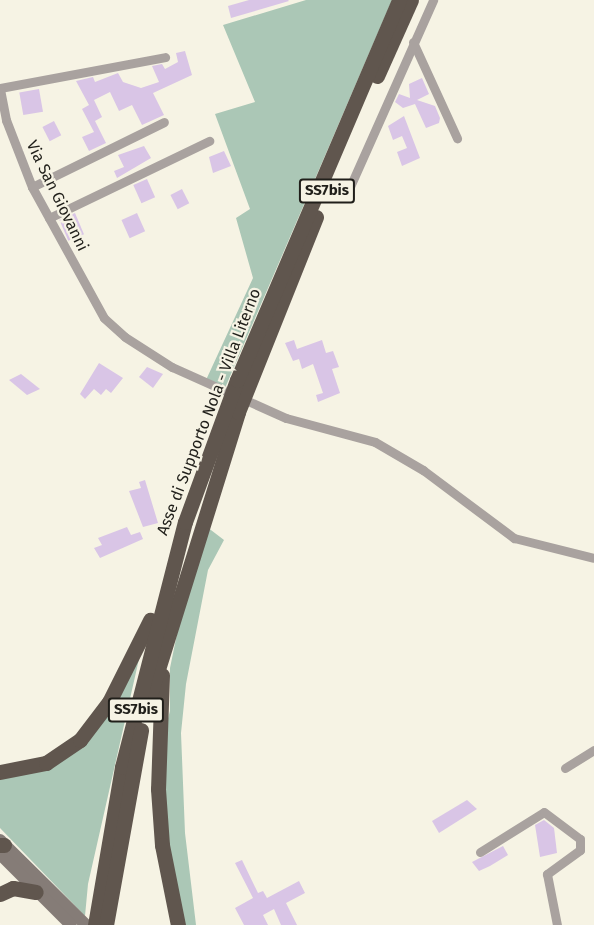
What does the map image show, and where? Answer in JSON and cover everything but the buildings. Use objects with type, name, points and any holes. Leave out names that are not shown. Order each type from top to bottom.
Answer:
[{"type":"highway","name":"Asse di Supporto Nola - Villa Literno","points":[[106,925],[103,904],[122,767],[169,576],[185,522],[197,487],[232,409],[399,0]]},
{"type":"highway","name":"Asse di Supporto Nola - Villa Literno","points":[[243,382],[411,0]]},
{"type":"highway","name":"Asse di Supporto Nola - Villa Literno","points":[[95,925],[103,904],[143,721],[170,621],[211,494],[232,409]]},
{"type":"highway","points":[[0,772],[46,763],[80,740],[109,702],[137,653],[169,576]]},
{"type":"highway","points":[[170,621],[160,704],[158,789],[162,845],[178,925]]},
{"type":"highway","points":[[0,894],[13,888],[36,892]]},
{"type":"main road","points":[[1,846],[36,892],[71,925]]},
{"type":"main road","points":[[1,846],[86,925]]},
{"type":"street","points":[[349,189],[433,0]]},
{"type":"street","points":[[413,42],[458,138]]},
{"type":"street","points":[[0,88],[165,57]]},
{"type":"street","name":"Via San Giovanni","points":[[0,88],[6,120],[32,187],[100,312],[125,338],[147,353],[286,418],[375,442],[423,471],[514,538],[594,558]]},
{"type":"street","points":[[32,187],[164,122]]},
{"type":"street","points":[[49,218],[210,141]]},
{"type":"street","points":[[565,768],[594,750]]},
{"type":"street","points":[[480,852],[544,812],[580,839],[580,850],[546,874],[557,925]]},
{"type":"green space","points":[[306,0],[392,0],[225,388],[206,380],[253,278],[236,218],[250,209],[215,114],[255,102],[223,25]]},
{"type":"green space","points":[[207,527],[224,540],[208,570],[186,684],[181,733],[185,833],[196,925],[184,925],[166,829],[164,733],[170,711],[170,668],[178,629]]},
{"type":"green space","points":[[139,659],[88,884],[85,916],[0,828],[0,777],[89,739]]}]
